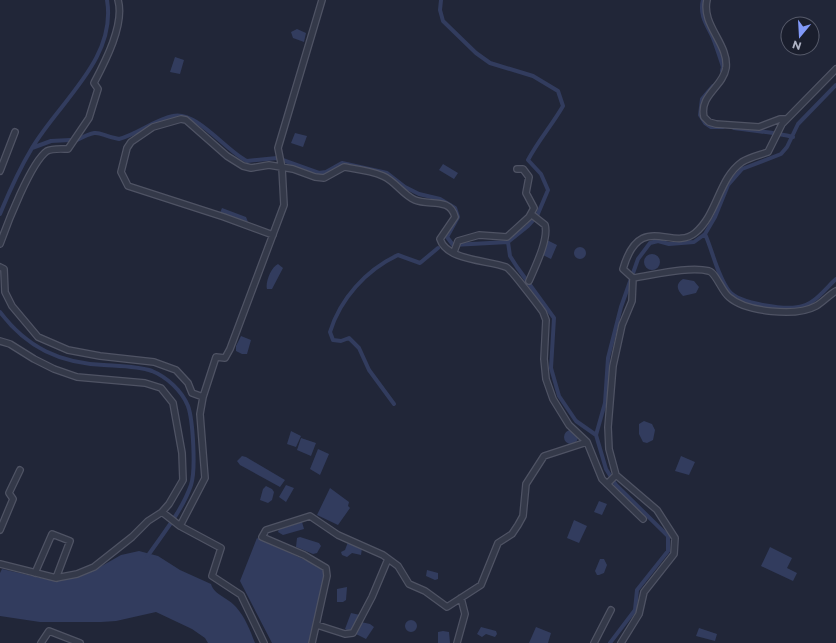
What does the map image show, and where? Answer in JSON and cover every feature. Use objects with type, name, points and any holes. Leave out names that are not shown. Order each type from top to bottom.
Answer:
[{"type":"street","points":[[0,244],[26,184],[39,160],[45,152],[70,147],[89,118],[98,89],[94,83],[114,40],[120,10],[118,0]]},
{"type":"street","points":[[180,526],[205,478],[200,414],[203,397],[216,357],[225,358],[230,349],[284,205],[282,166],[278,148],[322,0]]},
{"type":"street","points":[[707,0],[705,8],[707,18],[720,44],[726,66],[723,75],[706,97],[704,117],[709,122],[716,124],[759,127],[780,119],[784,121]]},
{"type":"street","points":[[836,69],[784,121],[768,152],[743,162],[734,171],[703,226],[694,234],[681,237],[650,236],[637,242],[626,260],[623,269],[633,278],[691,270],[710,271],[714,274],[721,289],[728,297],[738,304],[779,313],[795,312],[816,306],[836,291]]},
{"type":"street","points":[[273,235],[218,215],[128,186],[121,172],[127,148],[132,142],[153,127],[181,119],[186,120],[227,156],[244,166],[251,168],[269,165],[282,166],[315,178],[324,178],[344,166],[384,176],[403,193],[416,201],[443,204],[453,210],[455,217],[440,239],[446,249],[467,258],[508,267],[544,312],[546,320],[544,359],[546,379],[553,400],[569,425],[587,442],[602,479],[643,519]]},
{"type":"street","points":[[0,171],[15,132]]},
{"type":"street","points":[[454,252],[458,241],[479,235],[507,237],[531,214],[534,208],[526,193],[529,177],[523,169],[517,169]]},
{"type":"street","points":[[529,281],[546,231],[545,225],[531,214]]},
{"type":"street","points":[[0,267],[4,269],[5,292],[12,306],[38,337],[68,350],[100,356],[154,362],[176,370],[188,384],[192,393],[203,397]]},
{"type":"street","points":[[621,643],[639,614],[644,592],[674,554],[675,538],[658,510],[616,475],[609,449],[608,427],[613,366],[622,325],[632,301],[633,278]]},
{"type":"street","points":[[0,341],[10,344],[54,369],[77,377],[145,383],[161,388],[173,402],[182,453],[183,480],[170,504],[162,512],[148,521],[94,567],[77,574],[56,578],[0,564]]},
{"type":"street","points":[[312,643],[327,576],[326,568],[304,555],[262,537],[266,530],[310,516],[338,535],[388,559],[402,572],[409,584],[425,591],[447,607],[481,585],[498,543],[512,534],[523,516],[526,484],[544,456],[587,442]]},
{"type":"street","points":[[0,530],[12,499],[9,493],[20,470]]},
{"type":"street","points":[[607,484],[616,475]]},
{"type":"street","points":[[162,512],[189,533],[221,548],[212,576],[241,595],[264,643]]},
{"type":"street","points":[[35,573],[52,534],[70,541],[56,578]]},
{"type":"street","points":[[317,625],[345,634],[352,633],[370,602],[388,559]]},
{"type":"street","points":[[457,643],[465,614],[461,598]]},
{"type":"street","points":[[594,643],[610,610]]},
{"type":"street","points":[[41,643],[49,631],[80,643]]},
{"type":"water","points":[[297,29],[306,33],[304,42],[293,38],[291,32]]},
{"type":"water","points":[[175,57],[184,60],[180,74],[170,72]]},
{"type":"water","points":[[295,133],[307,136],[303,147],[291,143]]},
{"type":"water","points":[[443,164],[458,173],[454,179],[439,170]]},
{"type":"water","points":[[222,208],[246,217],[248,222],[220,213]]},
{"type":"water","points":[[547,240],[557,245],[551,259],[541,254]]},
{"type":"water","points":[[582,247],[585,248],[585,258],[578,259],[575,258],[574,251],[575,248]]},
{"type":"water","points":[[649,254],[655,254],[660,259],[658,268],[655,270],[649,270],[644,265],[644,259]]},
{"type":"water","points":[[278,264],[283,268],[272,289],[267,289],[269,275],[273,268]]},
{"type":"water","points":[[683,279],[694,281],[699,287],[696,293],[683,296],[679,292],[678,285]]},
{"type":"water","points":[[241,336],[251,340],[247,354],[242,354],[236,351],[236,346]]},
{"type":"water","points":[[644,421],[652,424],[655,430],[653,440],[647,443],[643,442],[639,434],[639,424]]},
{"type":"water","points":[[571,430],[576,432],[578,437],[576,442],[571,444],[566,442],[564,437],[566,432]]},
{"type":"water","points":[[291,431],[301,436],[296,447],[287,444]]},
{"type":"water","points":[[301,438],[316,443],[311,456],[297,450]]},
{"type":"water","points":[[318,449],[329,454],[320,475],[310,469]]},
{"type":"water","points":[[242,456],[285,480],[280,487],[240,465],[237,461]]},
{"type":"water","points":[[681,456],[695,462],[689,475],[675,471]]},
{"type":"water","points":[[286,485],[294,488],[286,502],[279,497]]},
{"type":"water","points":[[266,486],[274,492],[272,500],[268,503],[260,500],[263,489]]},
{"type":"water","points":[[330,488],[349,502],[348,506],[350,508],[338,525],[317,515]]},
{"type":"water","points":[[599,501],[607,504],[602,515],[594,512]]},
{"type":"water","points":[[574,520],[587,526],[579,543],[567,538]]},
{"type":"water","points":[[302,522],[304,529],[283,535],[278,532],[279,529]]},
{"type":"water","points":[[300,537],[319,543],[321,546],[317,553],[313,554],[296,547],[297,538]]},
{"type":"water","points":[[257,538],[316,565],[324,571],[324,579],[309,643],[272,643],[240,581]]},
{"type":"water","points":[[348,542],[362,548],[361,555],[352,553],[347,557],[342,555],[341,552],[345,550]]},
{"type":"water","points":[[770,547],[792,558],[787,568],[797,573],[793,581],[761,566]]},
{"type":"water","points":[[139,551],[158,556],[180,570],[211,584],[218,594],[233,604],[242,615],[255,643],[208,643],[205,638],[192,629],[156,612],[116,621],[101,622],[40,622],[0,616],[0,573],[2,569],[54,581],[91,572],[121,555]]},
{"type":"water","points":[[600,559],[604,559],[607,565],[604,573],[597,575],[595,571]]},
{"type":"water","points":[[427,570],[438,573],[438,579],[435,580],[426,576]]},
{"type":"water","points":[[347,587],[346,600],[343,602],[337,602],[337,589]]},
{"type":"water","points":[[351,613],[360,615],[353,630],[349,631],[345,629]]},
{"type":"water","points":[[411,620],[415,622],[417,626],[415,630],[411,632],[407,630],[405,626],[407,622]]},
{"type":"water","points":[[361,622],[370,624],[374,627],[366,639],[356,634]]},
{"type":"water","points":[[481,627],[496,631],[497,634],[495,637],[486,634],[482,637],[477,634]]},
{"type":"water","points":[[536,627],[551,633],[548,643],[529,643]]},
{"type":"water","points":[[699,628],[717,634],[715,641],[696,636]]},
{"type":"water","points":[[438,632],[449,632],[450,643],[438,643]]},
{"type":"waterway","points":[[0,214],[15,180],[32,148],[95,61],[103,42],[108,21],[107,0]]},
{"type":"waterway","points":[[77,140],[95,133],[119,139],[166,118],[182,116],[201,125],[247,161],[277,158],[319,173],[326,172],[342,163],[387,173],[405,187],[419,194],[440,199],[455,208],[458,217],[447,237],[453,245],[508,242],[528,226],[537,216],[548,190],[541,174],[528,160],[563,106],[558,91],[533,76],[490,63],[476,53],[443,21],[440,10],[441,0]]},
{"type":"waterway","points":[[703,0],[703,15],[717,49],[723,67],[722,71]]},
{"type":"waterway","points":[[836,85],[798,124],[787,147],[781,154],[742,169],[728,185],[715,217],[705,234],[718,271],[725,285],[734,296],[743,300],[776,307],[787,308],[803,306],[817,298],[836,279]]},
{"type":"waterway","points":[[713,86],[702,99],[700,115],[705,123],[711,127],[723,127]]},
{"type":"waterway","points":[[734,128],[793,137]]},
{"type":"waterway","points":[[32,148],[51,141],[70,140]]},
{"type":"waterway","points":[[610,643],[635,610],[637,590],[668,551],[668,536],[616,485],[606,469],[596,435],[605,403],[608,358],[621,307],[638,259],[650,243],[658,241],[669,244],[694,242],[705,234]]},
{"type":"waterway","points":[[508,242],[510,256],[554,318],[551,368],[559,396],[576,421],[596,435]]},
{"type":"waterway","points":[[394,404],[369,370],[359,348],[349,338],[341,341],[333,340],[330,332],[334,320],[347,297],[365,277],[375,269],[398,255],[420,263],[438,248]]},
{"type":"waterway","points":[[0,312],[10,325],[21,335],[33,344],[59,357],[88,364],[147,369],[163,377],[182,395],[190,413],[194,457],[193,478],[187,495],[177,513],[147,557]]}]
